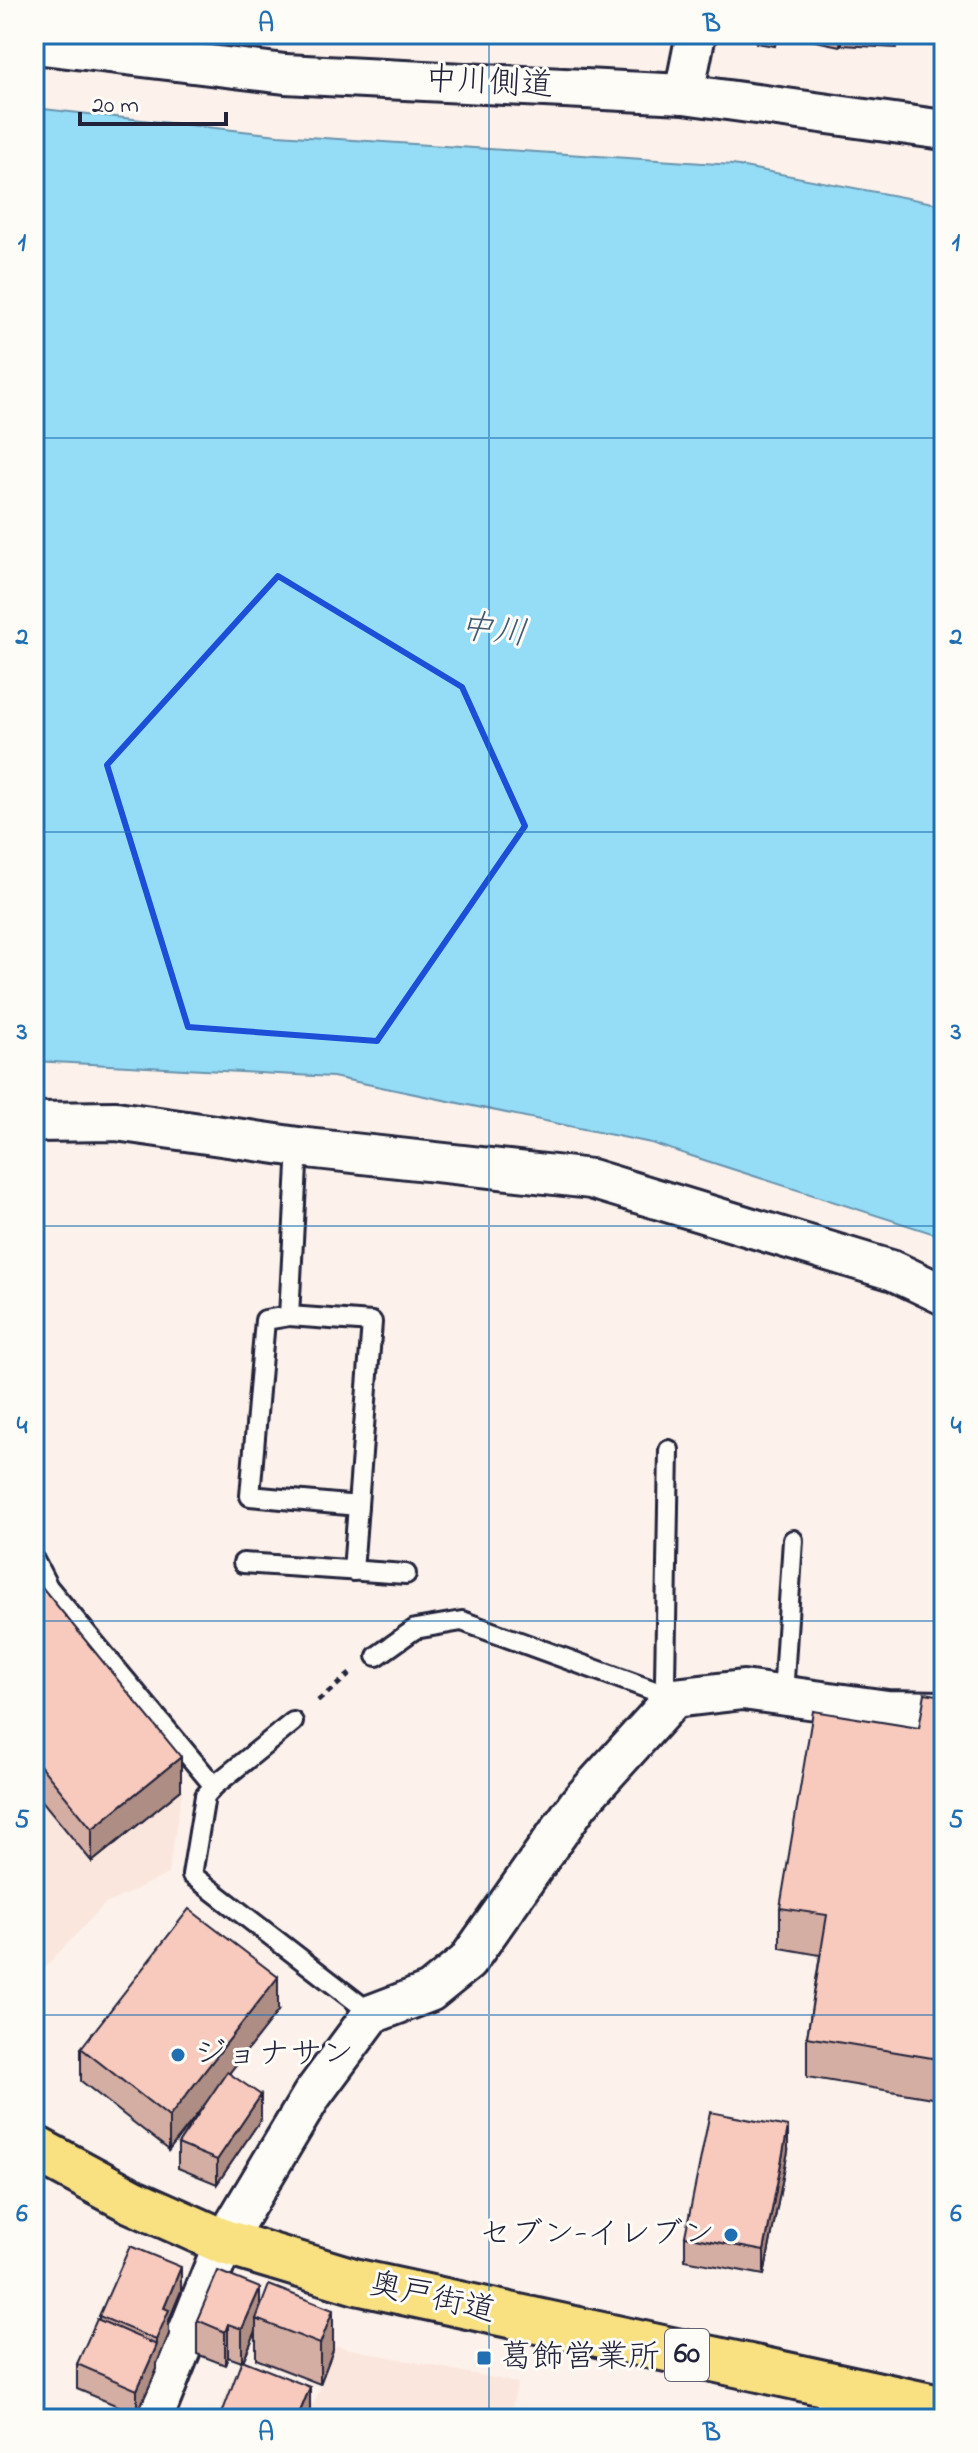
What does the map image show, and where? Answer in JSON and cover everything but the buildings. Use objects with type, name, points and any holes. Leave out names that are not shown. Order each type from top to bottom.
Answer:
[{"type":"main road","name":"奥戸街道","points":[[34,2148],[132,2201],[224,2242],[430,2300],[826,2403],[944,2409]]},
{"type":"street","points":[[684,94],[696,34]]},
{"type":"street","name":"中川側道","points":[[34,44],[285,74],[684,94],[944,130]]},
{"type":"street","points":[[34,1122],[116,1121],[298,1147],[591,1179],[894,1271],[944,1295]]},
{"type":"street","points":[[153,2419],[224,2242],[312,2095],[372,2014],[430,1992],[467,1962],[579,1803],[674,1698],[743,1690],[887,1710],[939,1710]]},
{"type":"lane","points":[[289,1316],[298,1147]]},
{"type":"lane","points":[[353,1571],[358,1506],[372,1322],[289,1316],[265,1320],[250,1496],[358,1506]]},
{"type":"lane","points":[[669,1450],[665,1680],[674,1698]]},
{"type":"lane","points":[[783,1695],[793,1540]]},
{"type":"lane","points":[[34,1560],[48,1587],[214,1786]]},
{"type":"lane","points":[[243,1563],[406,1574]]},
{"type":"lane","points":[[377,1656],[415,1629],[462,1621],[674,1698]]},
{"type":"lane","points":[[293,1722],[205,1796],[192,1875],[372,2014]]},
{"type":"path","points":[[939,1710],[944,1599]]},
{"type":"path","points":[[293,1722],[365,1661],[377,1656]]},
{"type":"highlighted area","points":[[278,576],[462,687],[525,826],[377,1041],[188,1027],[107,765]]},
{"type":"shaded area","points":[[34,1607],[183,1788],[168,1874],[104,1905],[34,1979]]},
{"type":"shaded area","points":[[336,2346],[518,2383],[509,2419],[216,2419],[235,2372],[314,2404]]},
{"type":"water","name":"中川","points":[[34,108],[278,135],[733,165],[944,205],[944,1237],[651,1143],[333,1077],[34,1061]]},
{"type":"place","name":"ジョナサン","points":[[178,2055]]},
{"type":"place","name":"セブン-イレブン","points":[[731,2235]]},
{"type":"place","name":"葛飾営業所","points":[[484,2358]]}]
